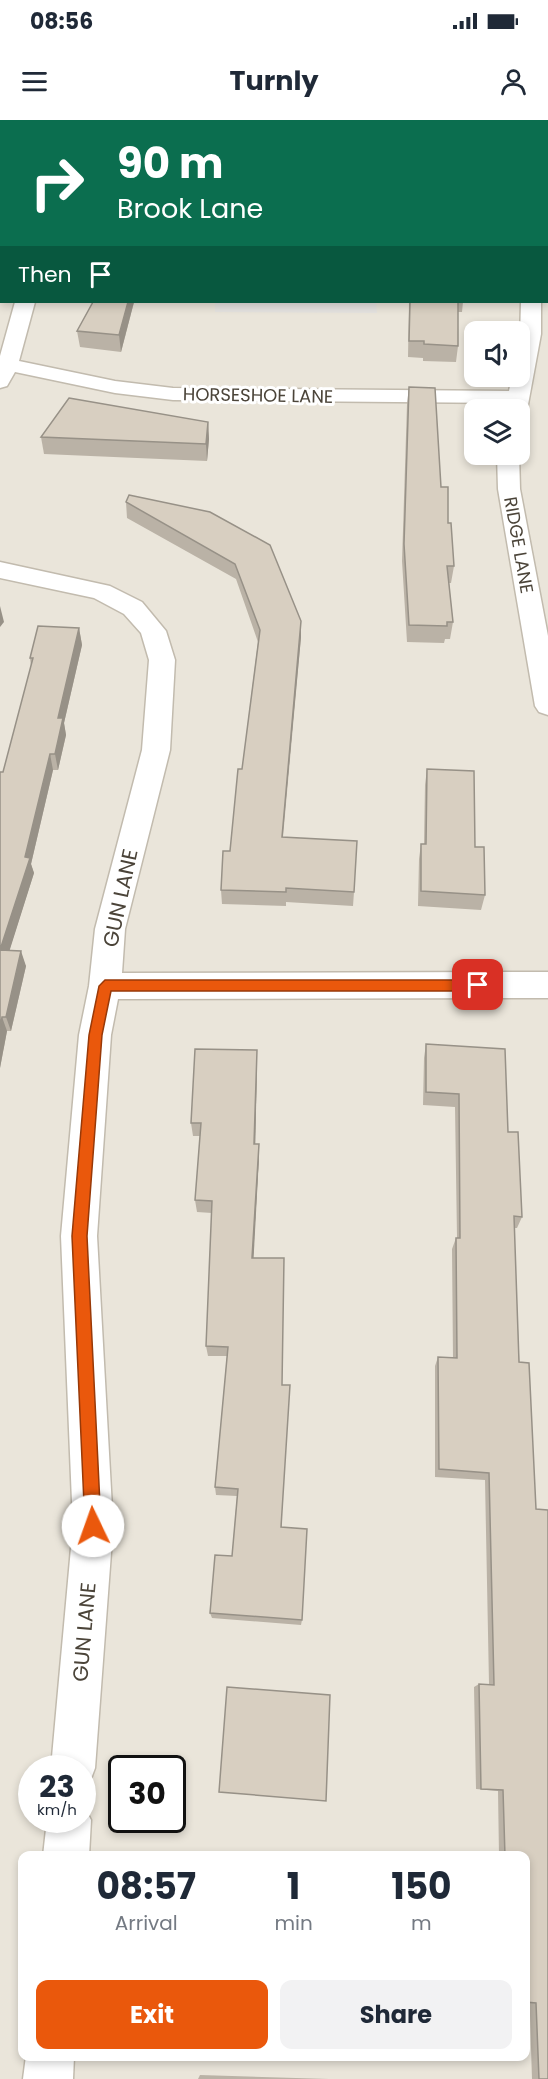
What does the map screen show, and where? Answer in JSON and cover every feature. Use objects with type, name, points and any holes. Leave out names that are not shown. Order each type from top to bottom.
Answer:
[{"type":"street","points":[[2,370],[25,303]]},
{"type":"street","points":[[519,399],[531,334],[531,303]]},
{"type":"street","name":"HORSESHOE LANE","points":[[2,370],[173,394],[464,402]]},
{"type":"street","name":"RIDGE LANE","points":[[508,465],[509,489],[548,706]]},
{"type":"street","name":"GUN LANE","points":[[0,570],[102,592],[133,608],[153,631],[162,660],[156,750],[110,929],[105,986],[95,1035],[80,1236],[93,1526],[74,1755]]},
{"type":"street","points":[[105,986],[548,985]]},
{"type":"street","points":[[66,1851],[68,1833]]},
{"type":"street","points":[[48,2079],[50,2061]]},
{"type":"shaded area","points":[[0,303],[548,303],[548,2079],[0,2079]]},
{"type":"shaded area","points":[[215,303],[376,303],[377,313],[215,312]]},
{"type":"building","points":[[92,303],[128,303],[119,335],[77,331]]},
{"type":"building","points":[[410,303],[458,303],[458,346],[409,341]]},
{"type":"building","points":[[409,387],[435,388],[441,487],[448,487],[448,523],[451,523],[454,566],[447,566],[453,622],[447,622],[447,626],[409,625],[404,544]]},
{"type":"building","points":[[69,398],[208,422],[206,444],[41,437]]},
{"type":"building","points":[[129,495],[210,512],[270,545],[301,621],[282,837],[357,841],[354,892],[286,888],[286,892],[221,890],[223,851],[230,851],[238,769],[242,769],[260,630],[235,564],[126,502]]},
{"type":"building","points":[[38,626],[79,628],[58,718],[63,718],[55,754],[50,754],[25,857],[30,858],[0,950],[0,772],[3,772],[33,658],[30,658]]},
{"type":"building","points":[[427,769],[474,771],[475,847],[484,847],[485,895],[421,891],[421,844],[426,844]]},
{"type":"building","points":[[0,950],[21,951],[6,1017],[2,1017],[0,1029]]},
{"type":"building","points":[[426,1044],[505,1049],[508,1132],[518,1132],[522,1217],[514,1216],[519,1362],[529,1363],[536,1509],[548,1510],[548,2079],[539,2079],[536,2003],[530,2002],[530,1851],[505,1851],[503,1790],[481,1789],[479,1684],[494,1685],[489,1473],[439,1469],[438,1357],[457,1358],[456,1238],[460,1238],[459,1094],[426,1092]]},
{"type":"building","points":[[195,1049],[257,1050],[254,1144],[259,1144],[252,1258],[284,1258],[282,1385],[290,1385],[281,1527],[307,1529],[302,1620],[210,1613],[215,1555],[232,1556],[238,1489],[215,1487],[228,1347],[206,1346],[212,1201],[195,1200],[201,1123],[191,1123]]},
{"type":"building","points":[[227,1687],[330,1695],[326,1801],[219,1792]]},
{"type":"route","points":[[93,1526],[80,1236],[95,1035],[105,986],[478,985]]}]
